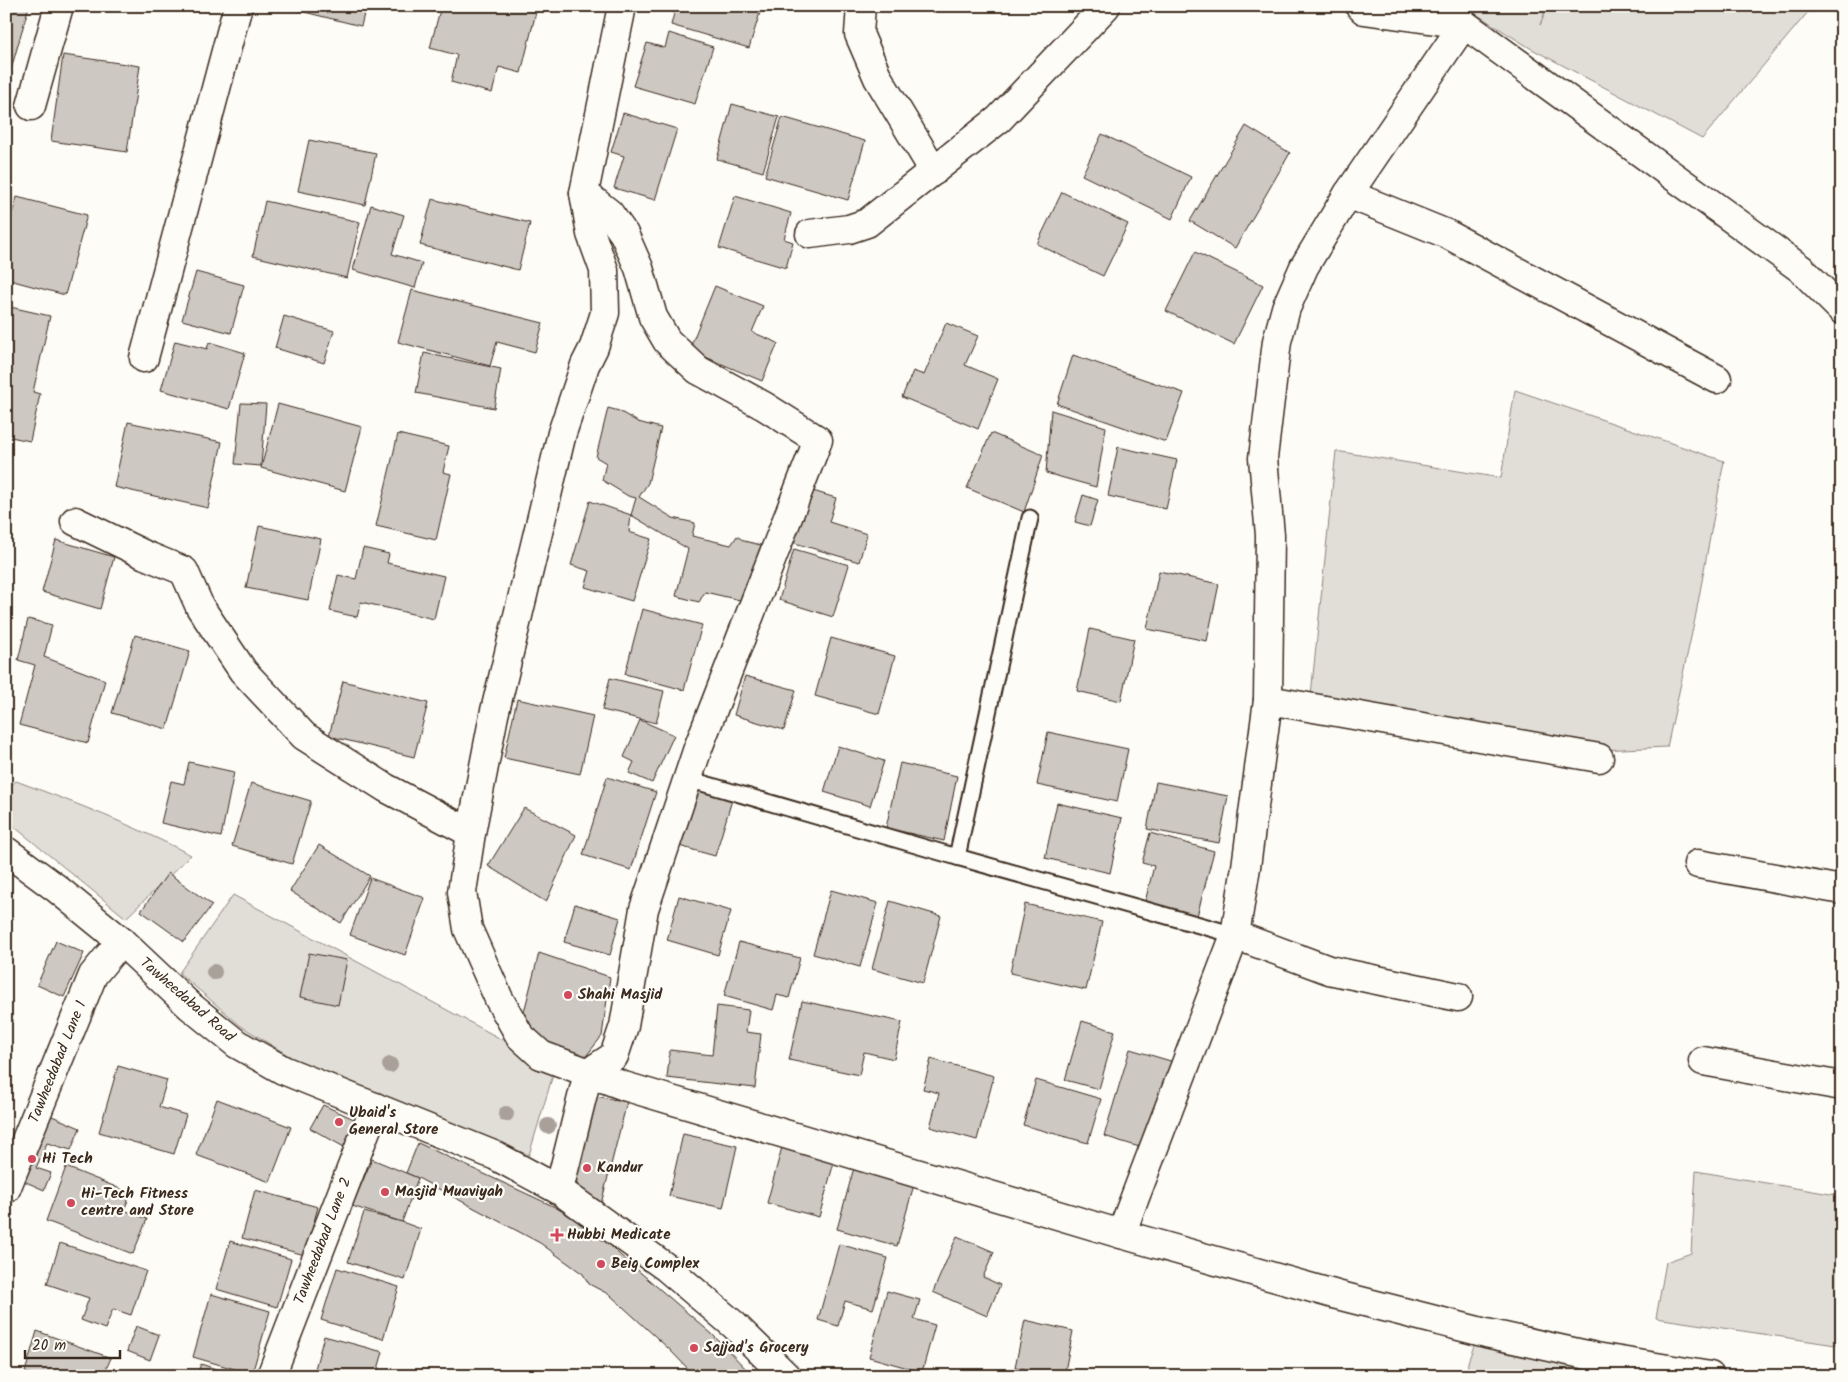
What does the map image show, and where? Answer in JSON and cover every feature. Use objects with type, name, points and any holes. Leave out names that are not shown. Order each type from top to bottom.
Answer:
[{"type":"street","points":[[30,106],[59,6]]},
{"type":"street","points":[[144,358],[238,6]]},
{"type":"street","points":[[622,6],[584,192],[591,234],[604,270],[604,313],[594,347],[562,433],[494,715],[470,833],[462,892],[468,929],[499,999],[520,1036],[541,1055],[633,1089],[1121,1234],[1337,1295],[1486,1333],[1596,1357],[1710,1376]]},
{"type":"street","points":[[861,6],[859,34],[878,78],[934,171]]},
{"type":"street","points":[[810,234],[849,229],[867,223],[999,119],[1106,6]]},
{"type":"street","points":[[1360,6],[1364,10],[1464,24],[1801,269],[1842,310]]},
{"type":"street","points":[[1121,1234],[1235,935],[1246,868],[1268,700],[1270,534],[1263,458],[1277,341],[1286,308],[1304,267],[1348,194],[1464,24]]},
{"type":"street","points":[[559,1190],[588,1073],[614,1056],[624,1026],[644,909],[698,748],[818,440],[764,406],[698,370],[667,341],[653,317],[639,268],[624,234],[609,213],[584,192]]},
{"type":"street","points":[[1348,194],[1447,234],[1717,379]]},
{"type":"street","points":[[75,521],[145,555],[184,571],[200,607],[243,670],[304,736],[386,788],[470,833]]},
{"type":"street","points":[[1268,700],[1599,758]]},
{"type":"street","name":"Tawheedabad Road","points":[[6,851],[56,888],[121,941],[190,1006],[236,1044],[283,1070],[496,1156],[559,1190],[667,1268],[734,1325],[786,1376]]},
{"type":"street","points":[[1698,864],[1842,890]]},
{"type":"street","points":[[1235,935],[1330,970],[1458,997]]},
{"type":"street","name":"Tawheedabad Lane 1","points":[[6,1190],[93,975],[121,941]]},
{"type":"street","points":[[1703,1061],[1842,1086]]},
{"type":"street","name":"Tawheedabad Lane 2","points":[[271,1376],[375,1107]]},
{"type":"lane","points":[[957,857],[1030,518]]},
{"type":"lane","points":[[688,780],[1235,935]]},
{"type":"shaded area","points":[[1463,6],[1547,6],[1540,25],[1548,6],[1813,6],[1702,139],[1530,48]]},
{"type":"shaded area","points":[[1515,390],[1724,461],[1695,619],[1667,747],[1600,750],[1311,695],[1336,451],[1501,478]]},
{"type":"shaded area","points":[[16,781],[105,815],[191,855],[126,918],[6,820],[6,790]]},
{"type":"shaded area","points":[[233,895],[555,1068],[529,1155],[308,1068],[241,1026],[179,973]]},
{"type":"shaded area","points":[[1696,1171],[1842,1196],[1842,1346],[1656,1318],[1666,1262],[1691,1253]]},
{"type":"shaded area","points":[[1476,1340],[1581,1362],[1576,1376],[1467,1376],[1468,1362]]},
{"type":"building","points":[[6,6],[29,6],[10,73],[6,72]]},
{"type":"building","points":[[141,6],[163,6],[161,11]]},
{"type":"building","points":[[280,6],[366,6],[361,26]]},
{"type":"building","points":[[441,6],[513,6],[536,12],[521,73],[499,67],[492,93],[451,82],[457,55],[430,48]]},
{"type":"building","points":[[676,6],[762,6],[749,48],[671,25]]},
{"type":"building","points":[[669,33],[713,47],[695,104],[633,86],[647,43],[665,48]]},
{"type":"building","points":[[63,55],[140,66],[127,152],[51,141]]},
{"type":"building","points":[[732,104],[779,117],[763,172],[717,159]]},
{"type":"building","points":[[623,113],[677,129],[655,200],[614,188],[624,156],[611,152]]},
{"type":"building","points":[[782,117],[865,141],[848,200],[765,176]]},
{"type":"building","points":[[1246,126],[1290,153],[1235,248],[1190,221]]},
{"type":"building","points":[[1102,134],[1191,177],[1172,219],[1082,175]]},
{"type":"building","points":[[309,140],[376,153],[365,205],[298,191]]},
{"type":"building","points":[[1062,192],[1128,224],[1103,276],[1037,244]]},
{"type":"building","points":[[735,196],[791,213],[784,239],[793,242],[786,268],[719,248]]},
{"type":"building","points":[[17,197],[87,215],[65,295],[6,279],[6,234]]},
{"type":"building","points":[[432,199],[530,223],[518,270],[420,245]]},
{"type":"building","points":[[265,201],[360,222],[347,278],[253,256]]},
{"type":"building","points":[[371,205],[404,215],[392,254],[422,263],[415,288],[353,270]]},
{"type":"building","points":[[1195,252],[1263,285],[1234,344],[1166,311]]},
{"type":"building","points":[[196,272],[244,285],[231,333],[182,320]]},
{"type":"building","points":[[715,286],[763,306],[752,332],[778,343],[762,381],[689,350]]},
{"type":"building","points":[[412,290],[543,323],[535,352],[497,342],[490,366],[398,342]]},
{"type":"building","points":[[6,306],[50,316],[33,392],[40,394],[30,441],[6,436]]},
{"type":"building","points":[[284,316],[334,331],[324,363],[275,348]]},
{"type":"building","points":[[946,323],[978,336],[965,365],[998,379],[978,429],[902,397],[913,371],[924,375]]},
{"type":"building","points":[[175,341],[207,349],[209,342],[245,353],[229,409],[161,390]]},
{"type":"building","points":[[424,353],[501,369],[494,408],[416,393]]},
{"type":"building","points":[[1073,355],[1184,393],[1166,442],[1057,404]]},
{"type":"building","points":[[241,403],[266,404],[261,466],[235,464]]},
{"type":"building","points":[[278,404],[362,427],[345,491],[261,468]]},
{"type":"building","points":[[608,408],[619,411],[638,422],[661,428],[648,483],[639,497],[673,518],[695,523],[692,536],[731,545],[737,536],[744,541],[765,546],[744,601],[705,592],[699,602],[676,596],[688,549],[631,515],[636,498],[628,496],[602,480],[606,463],[596,457]]},
{"type":"building","points":[[1051,410],[1106,427],[1096,487],[1046,473]]},
{"type":"building","points":[[128,422],[222,442],[208,508],[114,487]]},
{"type":"building","points":[[991,433],[1043,455],[1024,512],[967,488]]},
{"type":"building","points":[[398,434],[449,446],[443,472],[451,474],[436,540],[376,526]]},
{"type":"building","points":[[1118,447],[1177,460],[1166,509],[1108,496]]},
{"type":"building","points":[[803,488],[836,498],[829,522],[867,534],[859,562],[788,541]]},
{"type":"building","points":[[1083,495],[1098,500],[1090,526],[1075,522]]},
{"type":"building","points":[[590,501],[631,515],[629,532],[651,539],[632,601],[585,587],[590,571],[571,565]]},
{"type":"building","points":[[259,526],[321,539],[308,600],[246,588]]},
{"type":"building","points":[[56,540],[114,557],[100,609],[42,592]]},
{"type":"building","points":[[363,548],[389,554],[387,563],[444,576],[434,619],[361,602],[357,617],[330,611],[338,575],[356,579]]},
{"type":"building","points":[[794,549],[849,565],[833,617],[779,600]]},
{"type":"building","points":[[1159,571],[1219,584],[1207,641],[1147,629]]},
{"type":"building","points":[[642,609],[702,625],[684,690],[625,674]]},
{"type":"building","points":[[28,619],[52,625],[44,657],[105,680],[88,743],[19,725],[35,665],[18,660]]},
{"type":"building","points":[[1090,629],[1134,639],[1121,701],[1077,691]]},
{"type":"building","points":[[135,635],[190,651],[167,729],[112,713]]},
{"type":"building","points":[[831,638],[895,656],[879,714],[815,696]]},
{"type":"building","points":[[745,676],[796,690],[784,730],[734,715]]},
{"type":"building","points":[[610,678],[664,691],[656,723],[602,710]]},
{"type":"building","points":[[343,681],[428,703],[414,757],[329,736]]},
{"type":"building","points":[[517,699],[593,716],[580,774],[504,758]]},
{"type":"building","points":[[640,720],[674,735],[652,783],[629,773],[634,762],[624,757]]},
{"type":"building","points":[[1048,732],[1128,749],[1117,802],[1037,785]]},
{"type":"building","points":[[838,746],[884,761],[870,806],[824,792]]},
{"type":"building","points":[[189,762],[234,772],[221,837],[161,823],[171,781],[184,784]]},
{"type":"building","points":[[900,763],[957,776],[944,841],[886,828]]},
{"type":"building","points":[[607,777],[656,792],[631,870],[583,855]]},
{"type":"building","points":[[1156,782],[1228,796],[1219,843],[1147,829]]},
{"type":"building","points":[[251,783],[311,801],[292,864],[232,846]]},
{"type":"building","points":[[688,787],[732,800],[715,856],[672,844]]},
{"type":"building","points":[[1057,803],[1122,818],[1110,873],[1045,858]]},
{"type":"building","points":[[524,808],[576,835],[546,902],[488,866]]},
{"type":"building","points":[[1150,833],[1214,851],[1197,916],[1145,902],[1154,866],[1142,863]]},
{"type":"building","points":[[319,845],[370,876],[341,923],[290,891]]},
{"type":"building","points":[[168,873],[212,905],[184,942],[141,911]]},
{"type":"building","points":[[370,878],[425,898],[405,955],[350,935]]},
{"type":"building","points":[[831,890],[878,903],[860,967],[813,954]]},
{"type":"building","points":[[679,896],[731,911],[718,955],[667,940]]},
{"type":"building","points":[[890,901],[941,916],[923,983],[872,969]]},
{"type":"building","points":[[575,904],[620,918],[610,955],[564,942]]},
{"type":"building","points":[[1025,904],[1102,922],[1086,990],[1010,973]]},
{"type":"building","points":[[56,941],[84,953],[64,997],[37,985]]},
{"type":"building","points":[[739,942],[800,958],[789,998],[777,995],[773,1010],[724,996]]},
{"type":"building","points":[[309,953],[347,960],[338,1005],[300,997]]},
{"type":"building","name":"Shahi Masjid","points":[[539,953],[610,977],[602,1036],[579,1065],[538,1041],[524,1012]]},
{"type":"building","points":[[802,1001],[902,1022],[894,1059],[864,1052],[859,1075],[789,1060]]},
{"type":"building","points":[[717,1006],[749,1010],[746,1032],[761,1034],[755,1088],[667,1078],[670,1050],[712,1055]]},
{"type":"building","points":[[1082,1021],[1115,1031],[1099,1089],[1065,1080]]},
{"type":"building","points":[[1130,1049],[1174,1062],[1149,1150],[1104,1136]]},
{"type":"building","points":[[931,1059],[994,1076],[977,1140],[930,1127],[939,1093],[923,1089]]},
{"type":"building","points":[[118,1066],[167,1080],[159,1107],[186,1115],[174,1154],[99,1132]]},
{"type":"building","points":[[1036,1080],[1101,1099],[1088,1143],[1023,1125]]},
{"type":"building","points":[[596,1096],[627,1102],[600,1208],[579,1193],[575,1175]]},
{"type":"building","points":[[217,1099],[291,1127],[270,1182],[196,1155]]},
{"type":"building","points":[[323,1105],[365,1124],[353,1152],[310,1128]]},
{"type":"building","name":"Hi Tech","points":[[45,1113],[80,1128],[71,1150],[47,1143],[36,1168],[51,1173],[44,1190],[17,1178]]},
{"type":"building","points":[[683,1134],[737,1146],[723,1208],[669,1196]]},
{"type":"building","name":"Beig Complex","points":[[418,1143],[555,1207],[592,1230],[712,1334],[753,1376],[695,1376],[669,1349],[610,1295],[589,1284],[583,1274],[540,1243],[406,1173]]},
{"type":"building","points":[[782,1147],[834,1162],[819,1217],[767,1203]]},
{"type":"building","name":"Masjid Muaviyah","points":[[372,1159],[418,1178],[402,1222],[352,1206]]},
{"type":"building","points":[[855,1164],[915,1181],[897,1246],[837,1229]]},
{"type":"building","points":[[66,1167],[131,1193],[124,1210],[147,1219],[133,1254],[46,1221]]},
{"type":"building","points":[[255,1190],[318,1207],[305,1255],[242,1238]]},
{"type":"building","points":[[364,1212],[421,1229],[405,1280],[348,1262]]},
{"type":"building","points":[[957,1236],[994,1252],[983,1277],[1000,1285],[987,1316],[933,1292]]},
{"type":"building","points":[[230,1241],[291,1259],[277,1307],[216,1289]]},
{"type":"building","points":[[60,1243],[146,1271],[131,1315],[113,1309],[105,1329],[81,1320],[89,1298],[47,1284]]},
{"type":"building","points":[[839,1244],[888,1258],[873,1309],[845,1301],[838,1326],[818,1320]]},
{"type":"building","points":[[337,1268],[399,1287],[383,1339],[321,1320]]},
{"type":"building","points":[[887,1291],[920,1300],[914,1319],[935,1325],[922,1372],[869,1357]]},
{"type":"building","points":[[211,1294],[270,1311],[252,1374],[193,1357]]},
{"type":"building","points":[[1025,1320],[1073,1331],[1064,1376],[1015,1367]]},
{"type":"building","points":[[136,1326],[159,1335],[150,1360],[127,1351]]},
{"type":"building","points":[[37,1331],[111,1358],[103,1376],[35,1376],[25,1372]]},
{"type":"building","points":[[324,1336],[383,1352],[376,1376],[313,1376]]},
{"type":"building","points":[[201,1364],[219,1370],[218,1376],[196,1376]]},
{"type":"place","name":"Shahi Masjid","points":[[568,995]]},
{"type":"place","name":"Ubaid's General Store","points":[[339,1122]]},
{"type":"place","name":"Hi Tech","points":[[32,1159]]},
{"type":"place","name":"Kandur","points":[[587,1168]]},
{"type":"place","name":"Masjid Muaviyah","points":[[385,1192]]},
{"type":"place","name":"Hi-Tech Fitness centre and Store","points":[[71,1203]]},
{"type":"place","name":"Hubbi Medicate","points":[[557,1235]]},
{"type":"place","name":"Beig Complex","points":[[601,1264]]},
{"type":"place","name":"Sajjad's Grocery","points":[[694,1348]]}]
